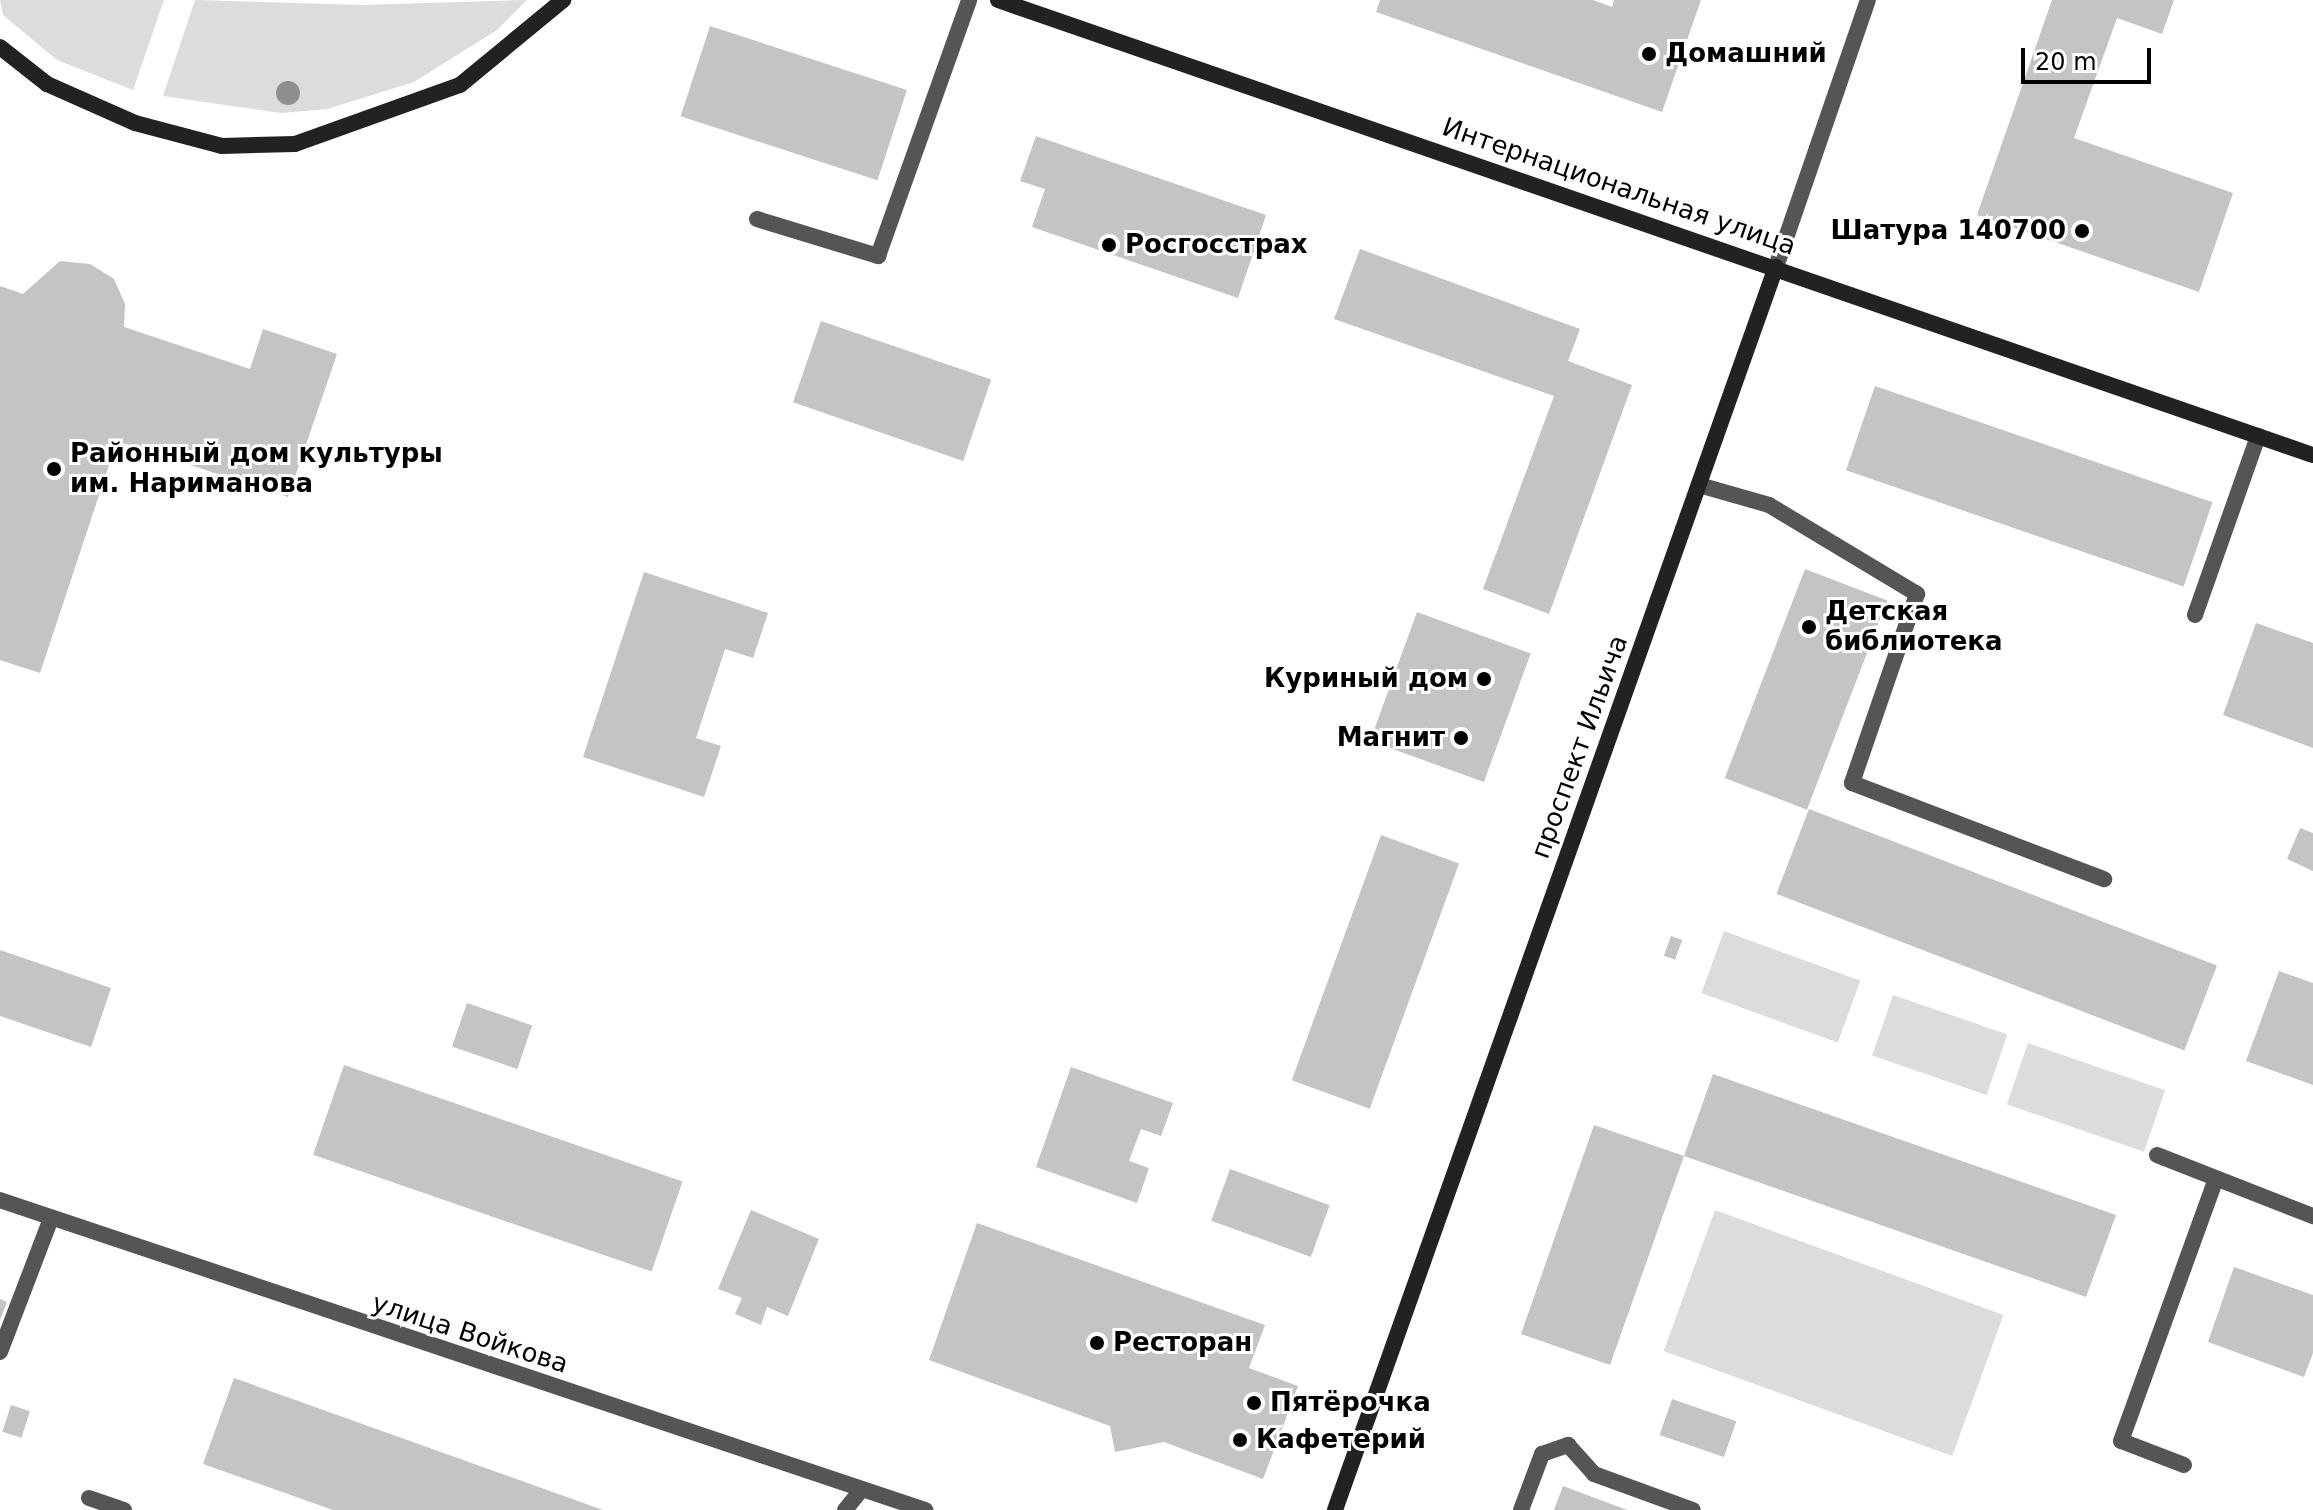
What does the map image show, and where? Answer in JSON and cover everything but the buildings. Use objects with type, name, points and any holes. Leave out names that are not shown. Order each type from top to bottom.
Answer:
[{"type":"street","points":[[0,47],[47,84],[135,123],[222,146],[295,144],[460,85],[563,0]]},
{"type":"street","points":[[757,219],[878,256],[969,0]]},
{"type":"street","name":"Интернациональная улица","points":[[998,0],[2313,455]]},
{"type":"street","name":"проспект Ильича","points":[[1335,1510],[1868,0]]},
{"type":"street","points":[[2195,615],[2258,436]]},
{"type":"street","points":[[1699,485],[1769,505],[1917,594],[1852,783],[2104,879]]},
{"type":"street","points":[[2157,1155],[2215,1182],[2313,1216]]},
{"type":"street","points":[[2184,1465],[2121,1441],[2215,1182]]},
{"type":"street","name":"улица Войкова","points":[[0,1200],[50,1221],[925,1510]]},
{"type":"street","points":[[0,1352],[50,1221]]},
{"type":"street","points":[[1521,1510],[1542,1454],[1568,1445],[1594,1474],[1693,1510]]},
{"type":"street","points":[[845,1510],[861,1490]]},
{"type":"street","points":[[89,1498],[124,1510]]},
{"type":"shaded area","points":[[0,0],[164,0],[133,90],[57,60],[3,15]]},
{"type":"shaded area","points":[[195,0],[362,5],[527,0],[497,30],[414,82],[327,109],[281,113],[163,96]]},
{"type":"shaded area","points":[[1724,931],[1860,981],[1838,1043],[1701,993]]},
{"type":"shaded area","points":[[1893,995],[2007,1034],[1987,1095],[1872,1056]]},
{"type":"shaded area","points":[[2028,1043],[2165,1090],[2144,1152],[2007,1104]]},
{"type":"shaded area","points":[[1715,1210],[2003,1315],[1952,1456],[1664,1351]]},
{"type":"place","name":"Домашний","points":[[1649,54]]},
{"type":"place","name":"Шатура 140700","points":[[2082,231]]},
{"type":"place","name":"Росгосстрах","points":[[1109,245]]},
{"type":"place","name":"Районный дом культуры им. Нариманова","points":[[54,469]]},
{"type":"place","name":"Детская библиотека","points":[[1809,627]]},
{"type":"place","name":"Куриный дом","points":[[1484,679]]},
{"type":"place","name":"Магнит","points":[[1461,738]]},
{"type":"place","name":"Ресторан","points":[[1097,1343]]},
{"type":"place","name":"Пятёрочка","points":[[1254,1403]]},
{"type":"place","name":"Кафетерий","points":[[1240,1440]]}]
